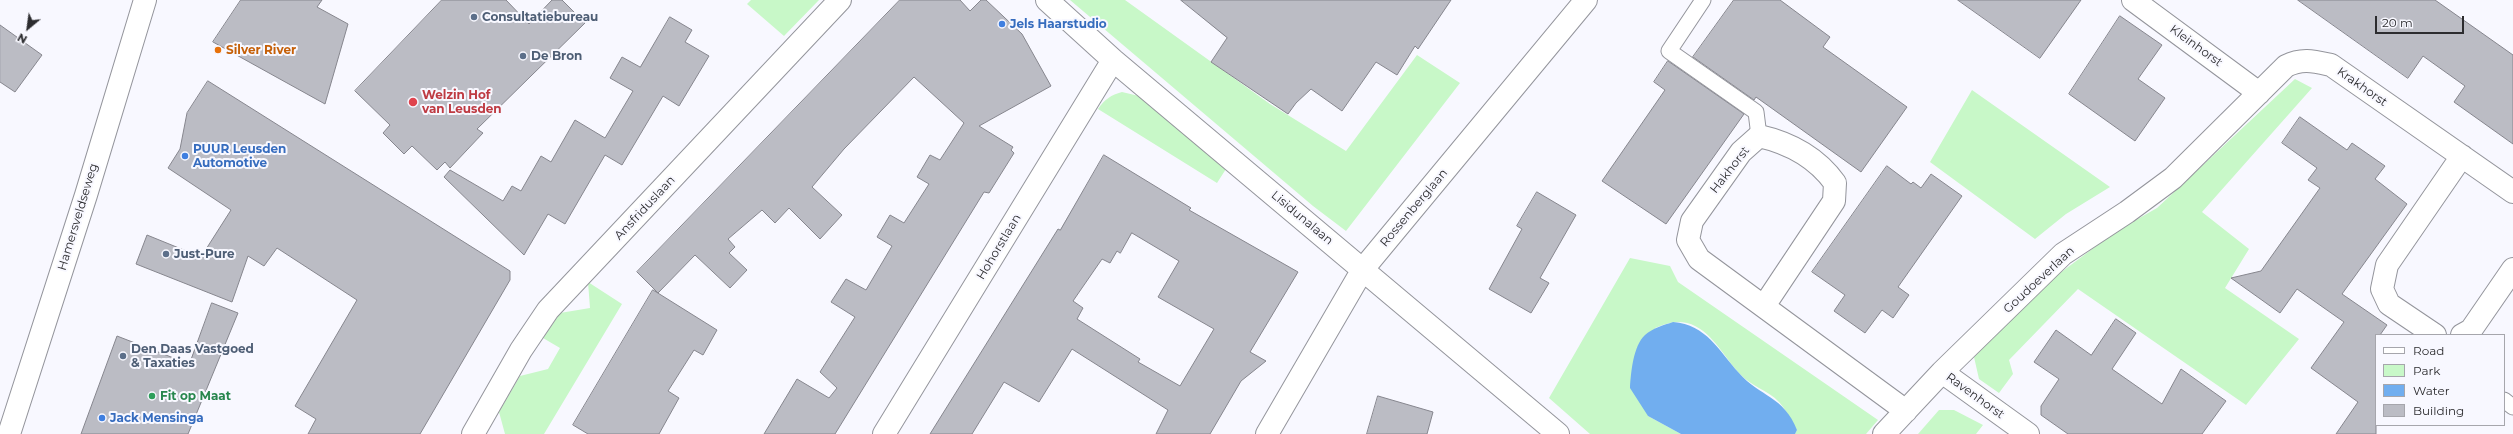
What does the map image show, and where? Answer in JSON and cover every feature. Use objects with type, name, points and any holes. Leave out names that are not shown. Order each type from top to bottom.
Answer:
[{"type":"street","name":"Hamersveldseweg","points":[[9,434],[86,195],[144,0]]},
{"type":"street","name":"Ansfriduslaan","points":[[473,434],[521,350],[548,310],[840,0]]},
{"type":"street","name":"Lisidunalaan","points":[[1047,0],[1113,60],[1558,434]]},
{"type":"street","name":"Rossenberglaan","points":[[1267,434],[1363,269],[1586,0]]},
{"type":"street","name":"Kleinhorst","points":[[2133,0],[2259,93]]},
{"type":"street","name":"Hohorstlaan","points":[[884,434],[1113,60]]},
{"type":"street","name":"Krakhorst","points":[[2259,93],[2286,66],[2298,60],[2312,60],[2330,66],[2513,192]]},
{"type":"street","name":"Goudoeverlaan","points":[[1884,434],[1942,372],[2063,254],[2127,212],[2173,178],[2259,93]]},
{"type":"street","name":"Hakhorst","points":[[1764,306],[1834,201],[1835,183],[1823,166],[1794,148],[1782,141],[1759,136],[1741,152],[1692,221],[1688,240],[1699,259],[1906,411]]},
{"type":"street","points":[[2434,334],[2389,304],[2382,289],[2386,265],[2462,156]]},
{"type":"street","points":[[2464,334],[2471,330],[2513,270]]},
{"type":"street","name":"Ravenhorst","points":[[1942,372],[2028,434]]},
{"type":"lane","points":[[1703,0],[1669,51],[1756,112],[1759,136]]},
{"type":"green space","points":[[751,0],[819,0],[784,36],[747,4]]},
{"type":"green space","points":[[1070,0],[1125,0],[1270,104],[1346,151],[1417,55],[1460,83],[1346,231],[1313,206]]},
{"type":"green space","points":[[2295,79],[2312,88],[2202,212],[2249,249],[2225,288],[2299,339],[2246,405],[2078,289],[2009,360],[2013,374],[1999,393],[1979,379],[1974,357],[2052,279],[2115,232],[2157,208]]},
{"type":"green space","points":[[1972,90],[2110,187],[2066,214],[2035,239],[1930,162]]},
{"type":"green space","points":[[1122,92],[1143,97],[1226,169],[1217,183],[1098,109],[1108,98]]},
{"type":"green space","points":[[1630,258],[1670,266],[1678,282],[1878,420],[1866,434],[1795,434],[1797,430],[1779,402],[1770,394],[1743,377],[1733,367],[1710,337],[1696,326],[1687,323],[1674,322],[1655,328],[1648,416],[1681,434],[1590,434],[1549,398]]},
{"type":"green space","points":[[588,282],[622,304],[544,434],[505,434],[499,412],[520,376],[548,369],[560,348],[543,338],[560,313],[590,308]]},
{"type":"green space","points":[[1939,410],[1954,410],[1983,425],[1976,434],[1918,434]]},
{"type":"water","points":[[1673,322],[1685,324],[1695,328],[1711,340],[1747,381],[1778,403],[1785,410],[1792,419],[1797,430],[1795,434],[1681,434],[1648,416],[1630,388],[1635,353],[1645,335],[1655,329]]},
{"type":"building","points":[[241,0],[322,0],[317,7],[348,24],[325,104],[213,42]]},
{"type":"building","points":[[442,0],[506,0],[529,24],[552,0],[562,0],[585,23],[477,129],[483,133],[450,168],[445,162],[437,170],[412,146],[404,154],[383,133],[390,125],[355,91]]},
{"type":"building","points":[[900,0],[960,0],[970,11],[981,0],[986,0],[1022,34],[1051,86],[979,126],[1013,147],[1011,150],[1014,153],[989,193],[984,192],[835,434],[764,434],[797,379],[829,398],[837,388],[820,372],[855,317],[831,302],[846,279],[866,290],[892,246],[877,237],[890,215],[904,223],[929,184],[917,177],[930,155],[940,160],[964,123],[914,77],[844,149],[812,187],[842,215],[820,239],[789,208],[775,223],[762,210],[728,239],[735,247],[729,253],[747,270],[730,288],[695,255],[658,293],[637,272]]},
{"type":"building","points":[[1181,0],[1451,0],[1418,49],[1415,46],[1397,75],[1376,62],[1342,111],[1311,89],[1296,103],[1288,114],[1211,62],[1227,38]]},
{"type":"building","points":[[1734,0],[1780,0],[1830,37],[1823,47],[1907,107],[1861,172],[1756,97],[1754,100],[1693,57]]},
{"type":"building","points":[[1958,0],[2081,0],[2040,58]]},
{"type":"building","points":[[2298,0],[2435,0],[2513,55],[2513,144],[2454,102],[2465,86],[2423,56],[2408,78]]},
{"type":"building","points":[[2120,16],[2162,45],[2138,79],[2165,98],[2135,141],[2069,94]]},
{"type":"building","points":[[670,17],[692,30],[685,42],[709,56],[679,106],[663,96],[622,165],[605,155],[565,224],[548,214],[524,255],[444,177],[450,170],[503,201],[512,186],[521,191],[541,156],[551,162],[575,120],[605,138],[633,91],[610,78],[622,57],[640,67]]},
{"type":"building","points":[[0,25],[42,55],[15,92],[0,82]]},
{"type":"building","points":[[1668,61],[1744,114],[1666,224],[1602,181],[1665,90],[1654,82]]},
{"type":"building","points":[[208,81],[510,271],[510,280],[420,434],[308,434],[316,419],[295,406],[357,300],[277,248],[264,266],[248,256],[232,302],[136,264],[147,235],[201,257],[231,210],[168,168],[180,149],[187,113]]},
{"type":"building","points":[[2300,117],[2347,150],[2352,143],[2385,166],[2375,179],[2407,204],[2342,294],[2387,325],[2381,334],[2375,334],[2376,434],[2336,434],[2358,402],[2311,368],[2344,322],[2297,289],[2280,313],[2231,278],[2261,271],[2320,188],[2308,180],[2317,168],[2282,143]]},
{"type":"building","points":[[1104,155],[1191,208],[1189,210],[1298,272],[1250,352],[1266,361],[1241,381],[1210,434],[1156,434],[1168,410],[1072,349],[1039,402],[1004,382],[972,434],[930,434],[1058,229],[1060,230]],"holes":[[[1132,233],[1179,261],[1158,297],[1214,329],[1180,386],[1138,362],[1140,359],[1077,319],[1083,308],[1073,301],[1102,259],[1110,263],[1117,251],[1120,253]]]},
{"type":"building","points":[[1887,166],[1911,184],[1913,182],[1921,188],[1931,174],[1962,196],[1898,287],[1909,295],[1893,318],[1882,310],[1865,333],[1834,311],[1845,295],[1812,272]]},
{"type":"building","points":[[1537,192],[1576,215],[1540,278],[1549,283],[1531,313],[1489,289],[1522,229],[1517,226]]},
{"type":"building","points":[[653,290],[717,330],[703,355],[694,350],[668,391],[679,398],[659,434],[588,434],[573,425]]},
{"type":"building","points":[[212,303],[238,313],[188,434],[81,434],[117,336],[189,364]]},
{"type":"building","points":[[2116,319],[2136,333],[2112,369],[2162,404],[2181,369],[2226,401],[2202,434],[2068,434],[2041,415],[2041,406],[2059,379],[2034,362],[2056,330],[2091,355]]},
{"type":"building","points":[[1378,396],[1433,412],[1427,434],[1367,434]]},
{"type":"place","name":"Consultatiebureau","points":[[474,17]]},
{"type":"place","name":"Jels Haarstudio","points":[[1002,24]]},
{"type":"place","name":"Silver River","points":[[218,50]]},
{"type":"place","name":"De Bron","points":[[523,56]]},
{"type":"place","name":"Welzin Hof van Leusden","points":[[413,102]]},
{"type":"place","name":"PUUR Leusden Automotive","points":[[185,156]]},
{"type":"place","name":"Just-Pure","points":[[166,254]]},
{"type":"place","name":"Den Daas Vastgoed & Taxaties","points":[[123,356]]},
{"type":"place","name":"Fit op Maat","points":[[152,396]]},
{"type":"place","name":"Jack Mensinga","points":[[102,418]]}]
